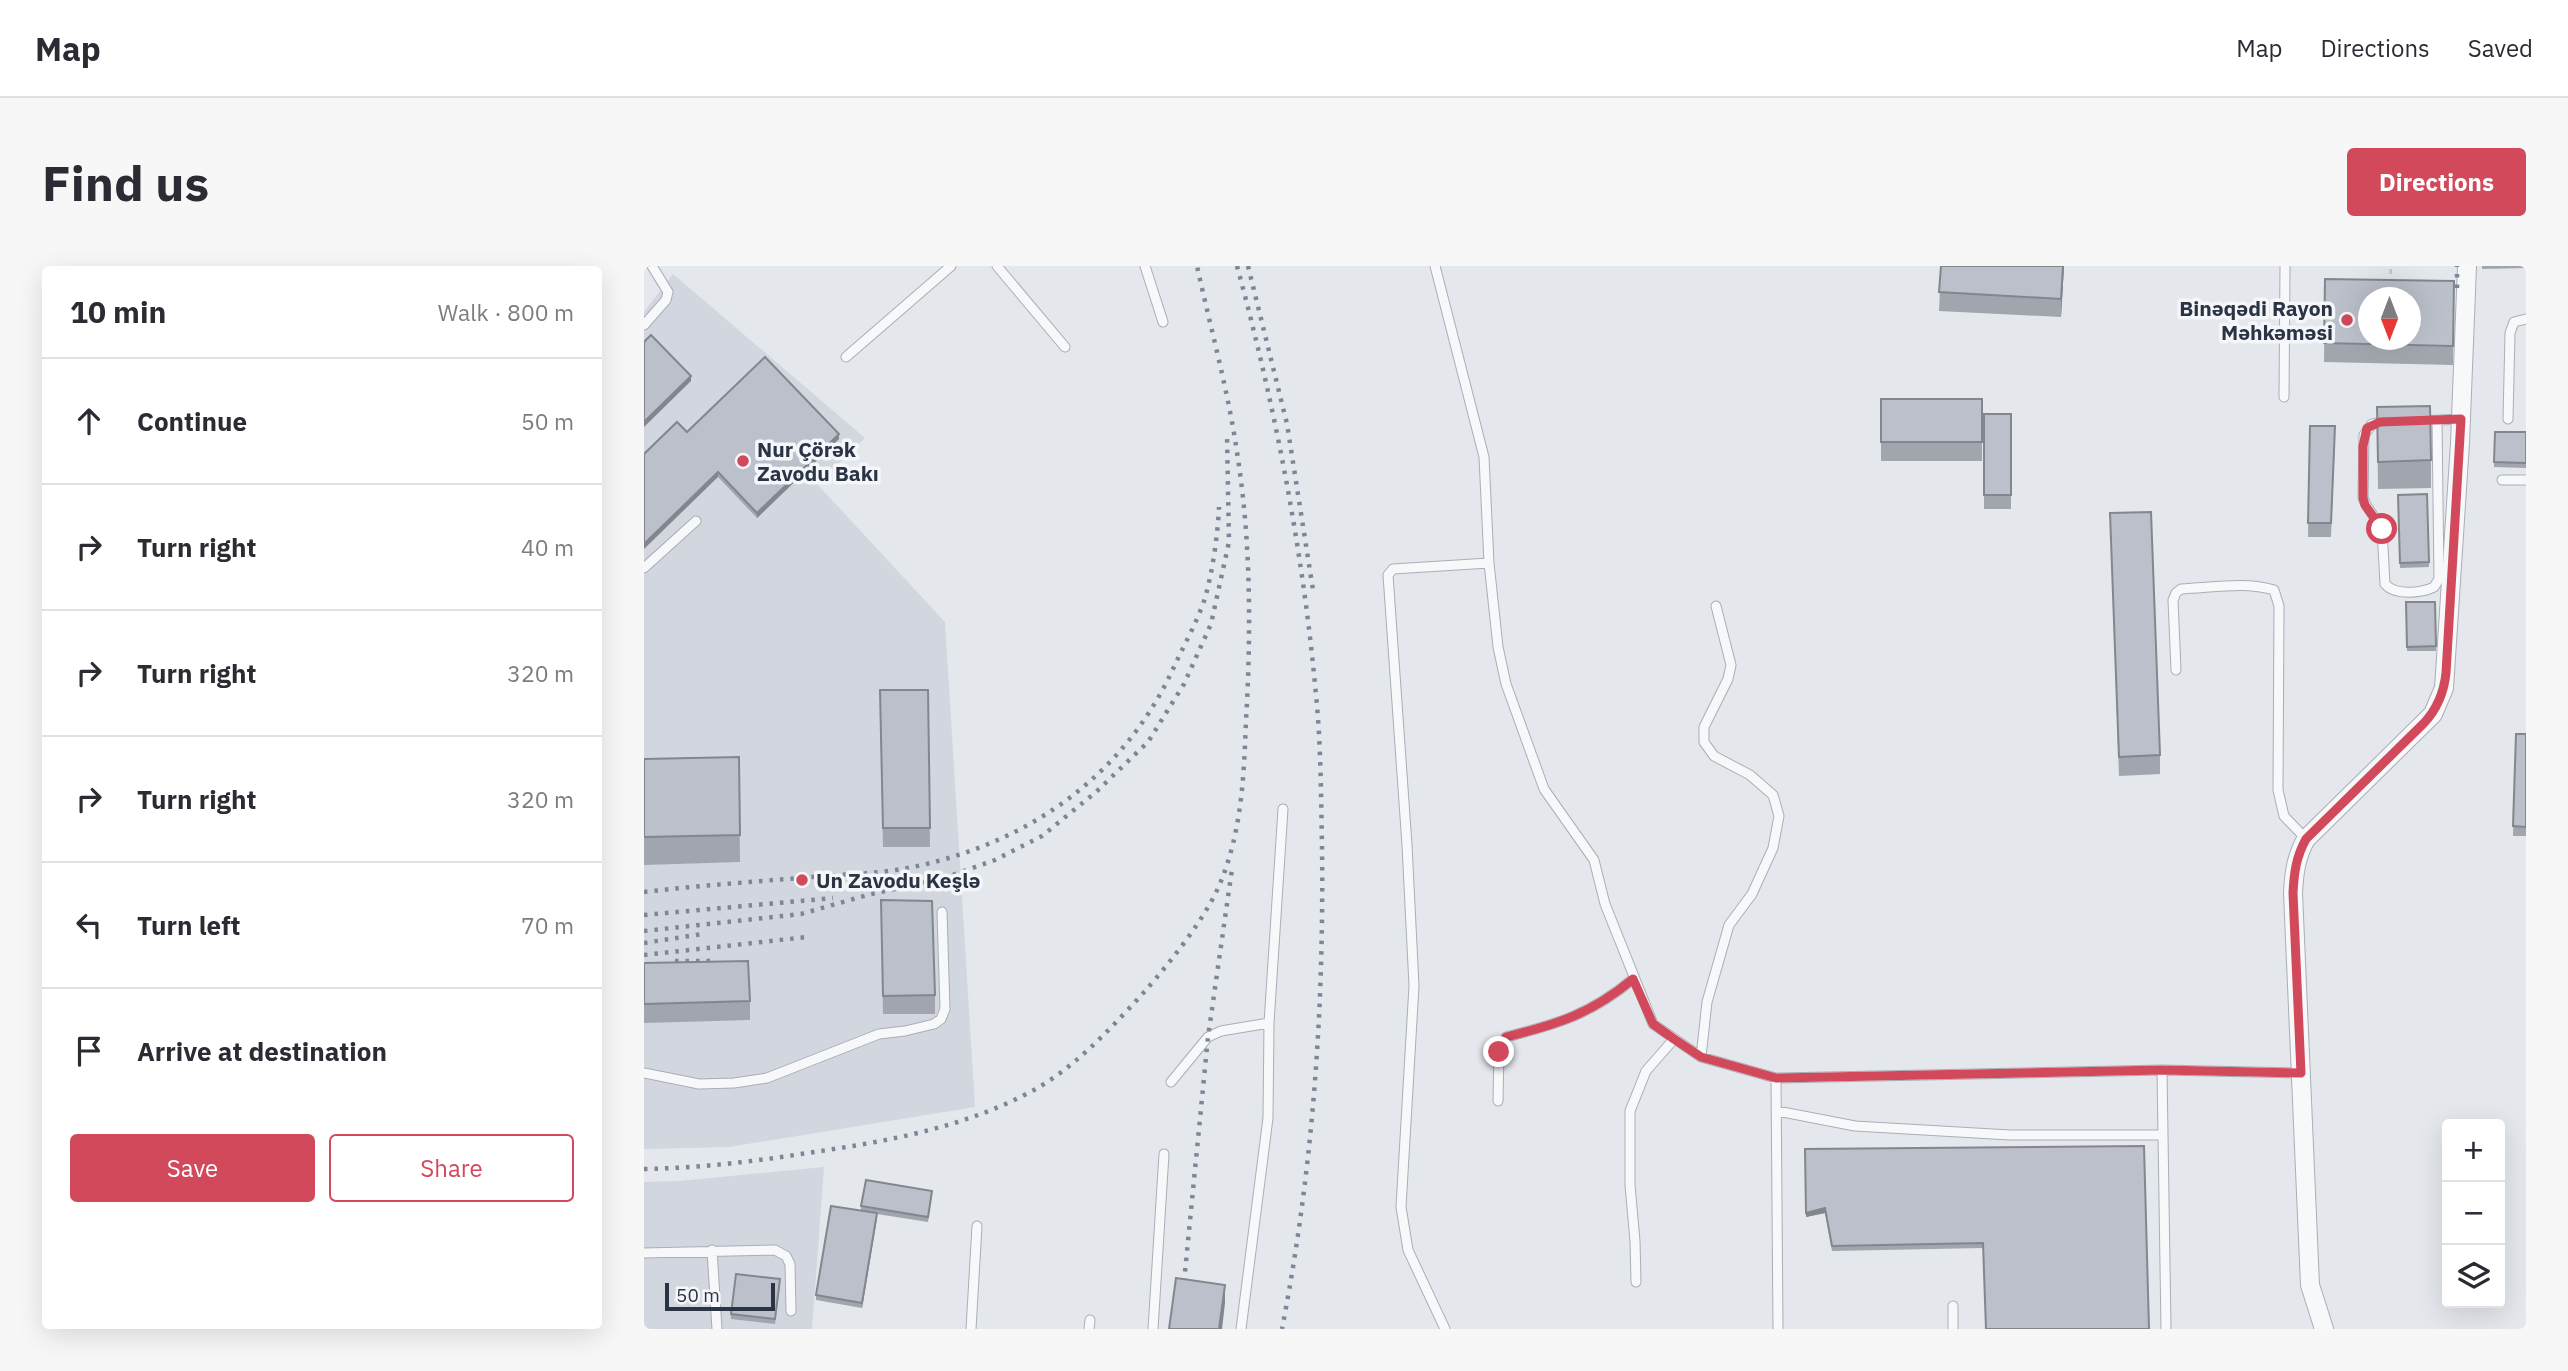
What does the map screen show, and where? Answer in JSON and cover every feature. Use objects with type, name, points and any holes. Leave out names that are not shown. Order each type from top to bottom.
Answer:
[{"type":"street","points":[[2324,1329],[2310,1285],[2293,893],[2295,867],[2306,839],[2433,714],[2440,698],[2446,673],[2467,266]]},
{"type":"lane","points":[[644,325],[666,300],[668,292],[652,266]]},
{"type":"lane","points":[[846,357],[951,266]]},
{"type":"lane","points":[[997,266],[1065,347]]},
{"type":"lane","points":[[1145,266],[1163,322]]},
{"type":"lane","points":[[1435,266],[1484,457],[1489,562],[1498,647],[1506,684],[1544,789],[1594,860],[1605,904],[1653,1024],[1701,1057],[1776,1078],[2162,1070],[2301,1073]]},
{"type":"lane","points":[[2284,397],[2285,266]]},
{"type":"lane","points":[[2508,419],[2510,333],[2514,322],[2526,318]]},
{"type":"lane","points":[[2414,421],[2461,419]]},
{"type":"lane","points":[[2391,422],[2372,424],[2364,435],[2363,498],[2382,529],[2385,584],[2396,591],[2418,591],[2434,587],[2439,579],[2437,420]]},
{"type":"lane","points":[[2502,480],[2526,480]]},
{"type":"lane","points":[[644,568],[696,521]]},
{"type":"lane","points":[[1445,1329],[1408,1250],[1402,1207],[1414,986],[1388,575],[1392,569],[1489,562]]},
{"type":"lane","points":[[2176,670],[2173,600],[2176,593],[2181,589],[2247,586],[2274,590],[2279,606],[2278,790],[2284,817],[2306,839]]},
{"type":"lane","points":[[1701,1057],[1707,1002],[1729,925],[1752,894],[1773,848],[1779,816],[1773,795],[1750,775],[1714,757],[1704,741],[1704,727],[1728,679],[1731,665],[1716,606]]},
{"type":"lane","points":[[1241,1329],[1268,1118],[1269,1023],[1283,809]]},
{"type":"lane","points":[[644,1073],[699,1084],[767,1078],[879,1034],[934,1024],[942,1019],[945,1009],[942,912]]},
{"type":"lane","points":[[1498,1101],[1499,1052],[1506,1037],[1567,1021],[1610,999],[1633,979]]},
{"type":"lane","points":[[1171,1083],[1208,1037],[1220,1031],[1269,1023]]},
{"type":"lane","points":[[1636,1282],[1630,1185],[1630,1111],[1646,1071],[1674,1039]]},
{"type":"lane","points":[[2162,1070],[2166,1329]]},
{"type":"lane","points":[[1776,1078],[1778,1329]]},
{"type":"lane","points":[[1777,1111],[1855,1126],[2010,1135],[2163,1135]]},
{"type":"lane","points":[[1153,1329],[1164,1154]]},
{"type":"lane","points":[[971,1329],[977,1226]]},
{"type":"lane","points":[[712,1250],[717,1329]]},
{"type":"lane","points":[[644,1253],[775,1251],[786,1256],[790,1264],[791,1311]]},
{"type":"lane","points":[[1953,1306],[1953,1329]]},
{"type":"path","points":[[2390,266],[2390,287]]},
{"type":"shaded area","name":"Un Zavodu Keşlə","points":[[673,274],[865,438],[817,484],[945,622],[975,1107],[729,1147],[644,1149],[644,312]]},
{"type":"shaded area","points":[[824,1167],[812,1329],[644,1329],[644,1182]]},
{"type":"building","points":[[1941,266],[2063,266],[2061,299],[1939,292]]},
{"type":"building","points":[[2325,279],[2454,281],[2453,346],[2421,345],[2421,287],[2358,287],[2358,344],[2324,343]]},
{"type":"building","points":[[651,335],[691,376],[644,422],[644,342]]},
{"type":"building","points":[[765,357],[839,434],[757,513],[718,472],[644,544],[644,454],[677,422],[687,432]]},
{"type":"building","points":[[1881,399],[1982,399],[1982,442],[1881,442]]},
{"type":"building","points":[[2430,406],[2431,460],[2378,462],[2377,407]]},
{"type":"building","points":[[1984,414],[2011,414],[2011,495],[1984,495]]},
{"type":"building","points":[[2310,426],[2335,426],[2331,523],[2308,523]]},
{"type":"building","points":[[2495,432],[2526,432],[2526,463],[2494,462]]},
{"type":"building","points":[[2427,494],[2429,562],[2400,563],[2398,495]]},
{"type":"building","points":[[2151,512],[2160,755],[2119,757],[2110,513]]},
{"type":"building","points":[[2406,602],[2435,602],[2436,646],[2407,647]]},
{"type":"building","points":[[880,690],[928,690],[930,828],[883,828]]},
{"type":"building","points":[[2516,734],[2526,734],[2526,827],[2513,826]]},
{"type":"building","points":[[739,757],[740,835],[644,837],[644,759]]},
{"type":"building","points":[[881,900],[932,901],[935,995],[883,996]]},
{"type":"building","points":[[748,961],[750,1001],[644,1004],[644,963]]},
{"type":"building","points":[[2144,1146],[2149,1329],[1986,1329],[1983,1243],[1832,1246],[1825,1208],[1806,1213],[1805,1149]]},
{"type":"building","points":[[866,1180],[932,1191],[928,1217],[861,1206]]},
{"type":"building","points":[[831,1206],[877,1213],[862,1303],[816,1295]]},
{"type":"building","points":[[736,1274],[780,1279],[775,1319],[731,1314]]},
{"type":"building","points":[[1176,1278],[1225,1285],[1219,1329],[1169,1329]]},
{"type":"railway","points":[[644,1169],[751,1161],[870,1143],[927,1131],[1008,1103],[1050,1080],[1080,1057],[1107,1031],[1167,965],[1209,905],[1229,857],[1241,799],[1248,688],[1249,590],[1242,491],[1234,435],[1197,266]]},
{"type":"railway","points":[[1237,266],[1264,372],[1286,479],[1304,587],[1320,752],[1321,968],[1314,1089],[1302,1209],[1282,1329]]},
{"type":"railway","points":[[1248,266],[1287,424],[1313,590]]},
{"type":"railway","points":[[2457,266],[2457,288]]},
{"type":"railway","points":[[644,931],[801,914],[871,894],[944,878],[995,860],[1042,836],[1096,792],[1148,742],[1184,684],[1211,624],[1229,542],[1227,436]]},
{"type":"railway","points":[[644,892],[913,867],[955,856],[995,841],[1033,822],[1067,800],[1099,773],[1127,742],[1152,708],[1173,669],[1207,591],[1219,507]]},
{"type":"railway","points":[[1184,1282],[1208,1037],[1232,869]]},
{"type":"railway","points":[[644,915],[833,898]]},
{"type":"railway","points":[[644,943],[702,934]]},
{"type":"railway","points":[[644,955],[807,937]]},
{"type":"railway","points":[[675,961],[711,961]]},
{"type":"place","name":"Binəqədi Rayon Məhkəməsi","points":[[2347,320]]},
{"type":"place","name":"Nur Çörək Zavodu Bakı","points":[[743,461]]},
{"type":"place","name":"Un Zavodu Keşlə","points":[[802,880]]},
{"type":"route","points":[[1499,1052],[1506,1037],[1567,1021],[1610,999],[1633,979],[1653,1024],[1674,1039],[1701,1057],[1776,1078],[2162,1070],[2301,1073],[2293,893],[2295,867],[2306,839],[2433,714],[2444,688],[2461,419],[2380,422],[2367,428],[2363,446],[2363,498],[2382,529]]}]
